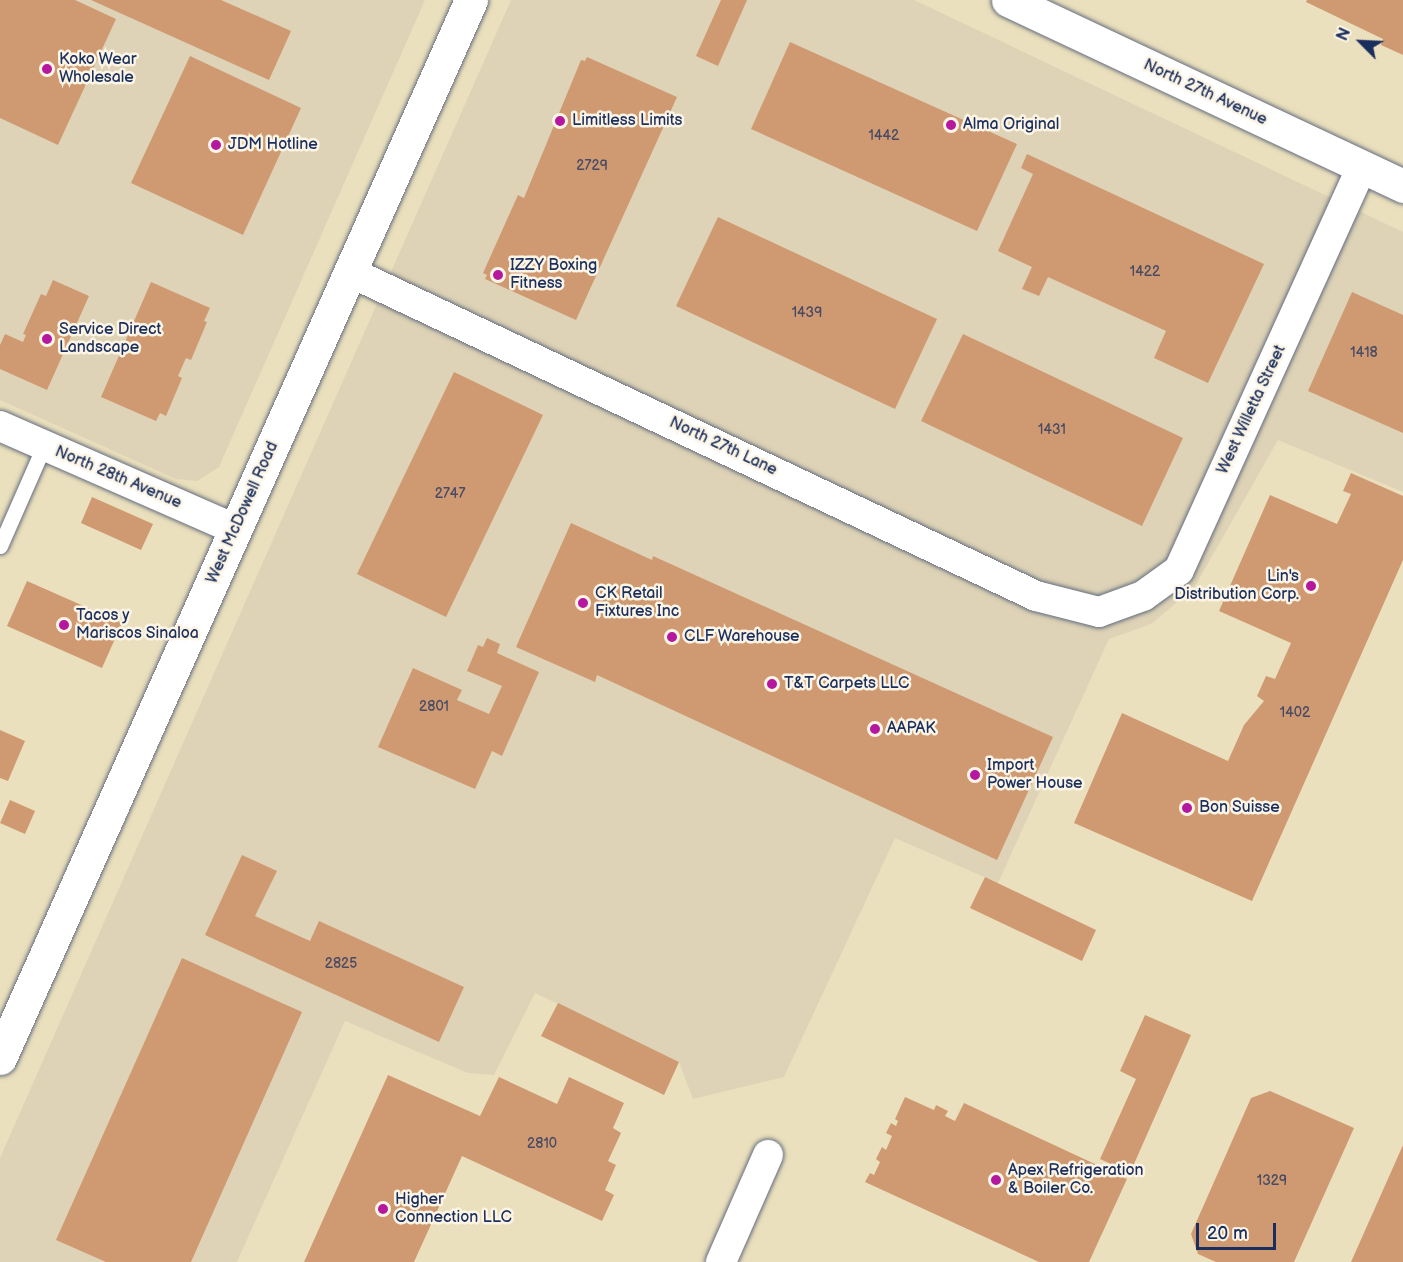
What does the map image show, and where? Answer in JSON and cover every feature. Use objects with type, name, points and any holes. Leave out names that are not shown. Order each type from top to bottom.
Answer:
[{"type":"main road","name":"West McDowell Road","points":[[0,1058],[471,0]]},
{"type":"main road","name":"North 27th Avenue","points":[[1008,0],[1403,186]]},
{"type":"street","name":"West Willetta Street","points":[[1099,612],[1143,596],[1179,570],[1362,167]]},
{"type":"street","name":"North 27th Lane","points":[[350,272],[1036,596],[1099,612]]},
{"type":"street","name":"North 28th Avenue","points":[[0,426],[235,529]]},
{"type":"street","points":[[721,1262],[768,1155]]},
{"type":"lane","points":[[0,546],[44,446]]},
{"type":"shaded area","points":[[0,0],[425,0],[219,467],[197,481],[176,479],[0,400]]},
{"type":"shaded area","points":[[511,0],[914,0],[1403,232],[1403,492],[1278,440],[1194,588],[1151,624],[1109,639],[998,883],[895,838],[784,1077],[693,1099],[679,1062],[535,993],[494,1075],[468,1073],[345,1021],[237,1262],[0,1262],[0,1158]]},
{"type":"building","name":"Koko Wear Wholesale","points":[[0,0],[75,0],[116,19],[58,145],[0,118]]},
{"type":"building","points":[[91,0],[221,0],[291,31],[269,80]]},
{"type":"building","points":[[721,0],[747,0],[718,66],[696,56]]},
{"type":"building","points":[[1307,0],[1403,0],[1403,55],[1381,45],[1383,39],[1306,2]]},
{"type":"building","points":[[790,42],[1017,144],[977,231],[751,129]]},
{"type":"building","name":"JDM Hotline","points":[[190,56],[301,108],[243,235],[131,183]]},
{"type":"building","points":[[587,57],[677,97],[576,320],[485,279],[487,275],[483,273],[518,195],[524,198],[581,60],[585,61]]},
{"type":"building","points":[[1027,154],[1264,264],[1208,383],[1154,358],[1166,331],[1048,277],[1039,296],[1022,289],[1032,267],[998,251],[1033,174],[1021,168]]},
{"type":"building","points":[[718,217],[937,319],[895,409],[676,306]]},
{"type":"building","name":"Service Direct Landscape","points":[[53,280],[89,296],[47,390],[0,369],[0,345],[5,334],[23,342],[26,335],[23,334],[41,294],[46,296]]},
{"type":"building","points":[[151,282],[210,308],[204,321],[207,322],[191,360],[186,358],[178,376],[182,378],[166,416],[160,413],[156,421],[101,397]]},
{"type":"building","points":[[1352,292],[1403,315],[1403,433],[1308,391]]},
{"type":"building","points":[[963,334],[1183,438],[1142,526],[921,421]]},
{"type":"building","points":[[454,372],[543,415],[446,617],[357,574]]},
{"type":"building","points":[[1351,473],[1403,496],[1403,560],[1252,901],[1074,823],[1122,713],[1228,761],[1244,725],[1264,701],[1257,696],[1266,676],[1275,679],[1291,643],[1219,611],[1270,495],[1337,524],[1351,494],[1343,491]]},
{"type":"building","points":[[92,497],[153,524],[141,550],[81,523]]},
{"type":"building","points":[[571,523],[652,560],[653,556],[1053,737],[997,860],[597,675],[595,682],[516,647]]},
{"type":"building","name":"Tacos y Mariscos Sinaloa","points":[[27,581],[122,623],[102,668],[7,626]]},
{"type":"building","points":[[487,638],[500,644],[497,653],[539,672],[502,756],[492,751],[475,789],[378,747],[413,668],[462,690],[457,700],[489,714],[502,686],[467,671],[478,645],[483,647]]},
{"type":"building","points":[[0,730],[25,741],[8,781],[0,778]]},
{"type":"building","points":[[10,800],[35,811],[25,834],[0,823]]},
{"type":"building","points":[[242,855],[277,871],[255,916],[310,941],[319,921],[464,987],[439,1042],[205,935]]},
{"type":"building","points":[[985,877],[1096,930],[1082,961],[970,908]]},
{"type":"building","points":[[182,958],[302,1012],[191,1262],[106,1262],[56,1240]]},
{"type":"building","points":[[558,1003],[679,1062],[664,1095],[541,1036]]},
{"type":"building","points":[[1145,1015],[1191,1035],[1130,1173],[1100,1159],[1136,1079],[1120,1071]]},
{"type":"building","points":[[388,1075],[480,1116],[499,1077],[557,1104],[569,1077],[624,1103],[613,1128],[621,1133],[608,1161],[616,1165],[605,1190],[614,1195],[602,1221],[462,1156],[414,1262],[304,1262]]},
{"type":"building","points":[[1270,1091],[1354,1128],[1294,1262],[1216,1262],[1198,1254],[1191,1234],[1251,1098]]},
{"type":"building","name":"Apex Refrigeration & Boiler Co.","points":[[905,1097],[934,1110],[936,1105],[948,1111],[945,1116],[955,1121],[964,1103],[1127,1179],[1089,1262],[1039,1262],[865,1182],[870,1173],[874,1175],[880,1162],[876,1159],[882,1147],[886,1150],[892,1136],[886,1133],[891,1123],[896,1126],[898,1121],[895,1119]]},
{"type":"building","points":[[1403,1145],[1403,1262],[1351,1262]]},
{"type":"place","name":"Koko Wear Wholesale","points":[[47,69]]},
{"type":"place","name":"Limitless Limits","points":[[560,121]]},
{"type":"place","name":"Alma Original","points":[[951,125]]},
{"type":"place","name":"JDM Hotline","points":[[216,145]]},
{"type":"place","name":"IZZY Boxing Fitness","points":[[498,275]]},
{"type":"place","name":"Service Direct Landscape","points":[[47,339]]},
{"type":"place","name":"Lin's Distribution Corp.","points":[[1311,586]]},
{"type":"place","name":"CK Retail Fixtures Inc","points":[[583,603]]},
{"type":"place","name":"Tacos y Mariscos Sinaloa","points":[[64,625]]},
{"type":"place","name":"CLF Warehouse","points":[[672,637]]},
{"type":"place","name":"T&T Carpets LLC","points":[[772,684]]},
{"type":"place","name":"AAPAK","points":[[875,729]]},
{"type":"place","name":"Import Power House","points":[[975,775]]},
{"type":"place","name":"Bon Suisse","points":[[1187,808]]},
{"type":"place","name":"Apex Refrigeration & Boiler Co.","points":[[996,1180]]},
{"type":"place","name":"Higher Connection LLC","points":[[383,1209]]}]
